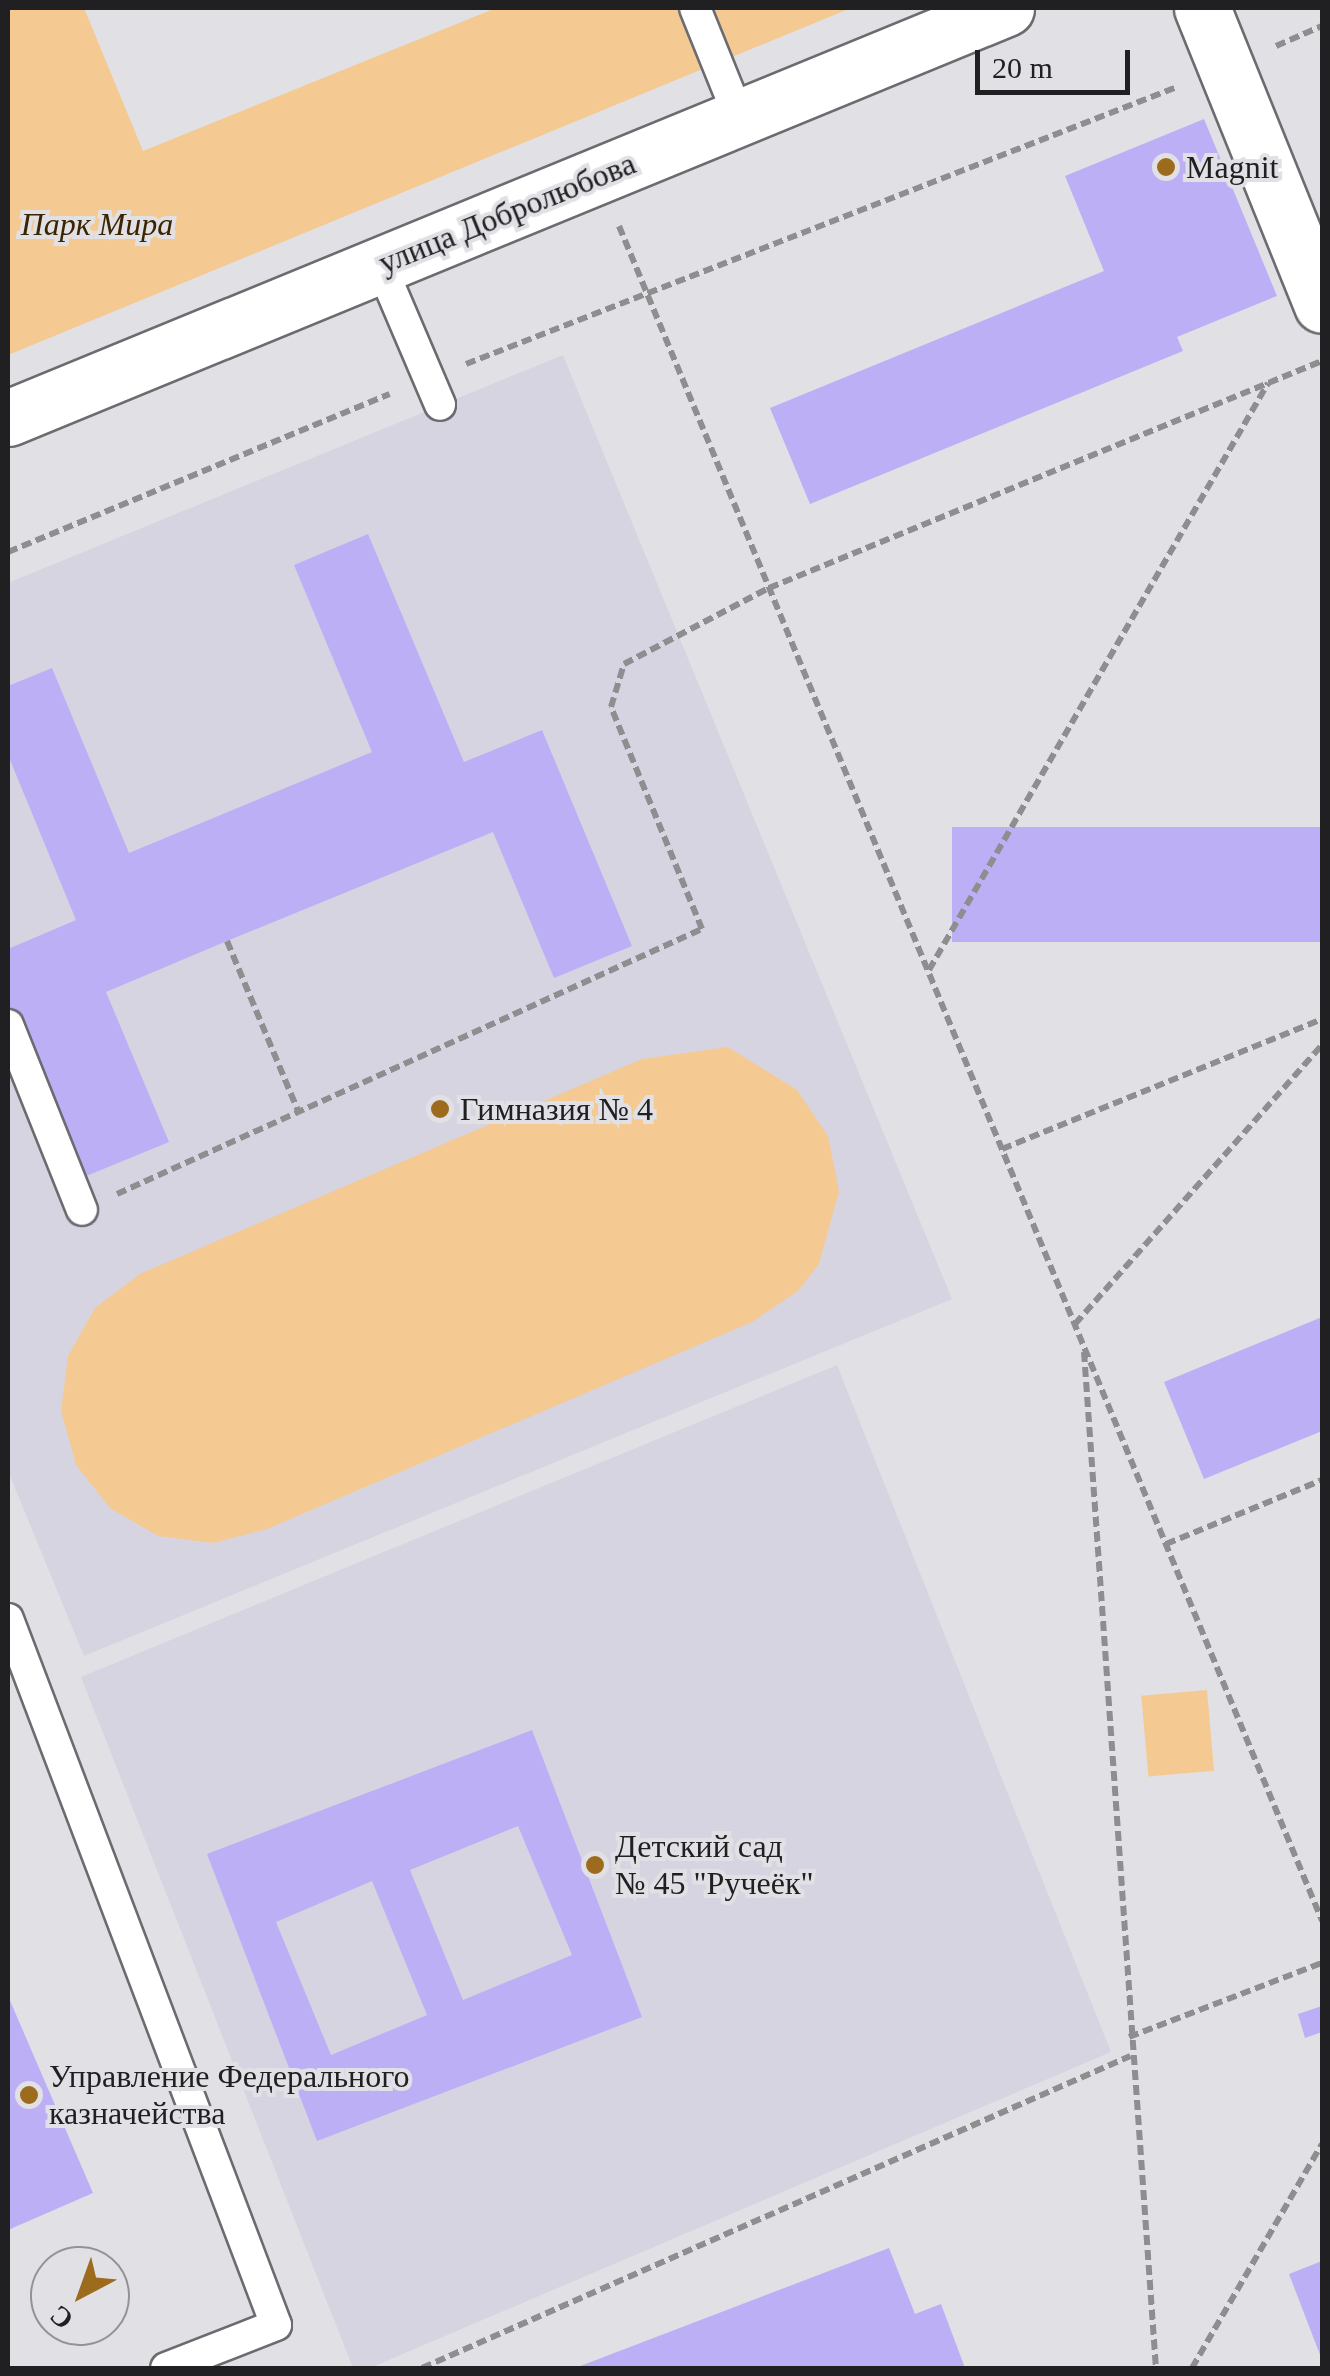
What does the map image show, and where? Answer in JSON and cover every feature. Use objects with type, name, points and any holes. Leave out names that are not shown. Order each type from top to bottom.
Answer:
[{"type":"street","name":"улица Добролюбова","points":[[8,418],[1006,8]]},
{"type":"street","points":[[1202,8],[1322,305]]},
{"type":"lane","points":[[695,8],[739,117]]},
{"type":"lane","points":[[380,264],[434,392]]},
{"type":"lane","points":[[8,1025],[82,1210]]},
{"type":"lane","points":[[8,1619],[276,2325],[166,2368]]},
{"type":"path","points":[[8,552],[434,392],[648,296],[1322,26]]},
{"type":"path","points":[[598,175],[1322,1921]]},
{"type":"path","points":[[82,1210],[702,929],[611,707],[624,664],[769,588],[1322,361]]},
{"type":"path","points":[[928,971],[1268,383]]},
{"type":"path","points":[[227,941],[298,1112]]},
{"type":"path","points":[[1002,1149],[1322,1019]]},
{"type":"path","points":[[1075,1324],[1322,1045]]},
{"type":"path","points":[[1084,1346],[1130,2056],[1156,2368]]},
{"type":"path","points":[[1166,1544],[1322,1480]]},
{"type":"path","points":[[1129,2038],[1322,1963]]},
{"type":"path","points":[[422,2368],[1130,2056]]},
{"type":"path","points":[[1192,2368],[1322,2144]]},
{"type":"shaded area","name":"Гимназия № 4","points":[[563,355],[952,1299],[84,1656],[8,1471],[8,583]]},
{"type":"shaded area","name":"Детский сад № 45 \"Ручеёк\"","points":[[837,1365],[1111,2052],[370,2368],[353,2368],[81,1677]]},
{"type":"green space","name":"Парк Мира","points":[[8,8],[84,8],[143,151],[496,8],[851,8],[8,355]]},
{"type":"green space","points":[[728,1047],[797,1090],[828,1136],[839,1191],[819,1264],[798,1291],[752,1322],[267,1529],[213,1543],[158,1536],[110,1508],[76,1465],[61,1411],[68,1356],[95,1308],[140,1274],[642,1059]]},
{"type":"green space","points":[[1207,1690],[1214,1771],[1148,1776],[1141,1696]]},
{"type":"building","points":[[1204,119],[1277,296],[1177,337],[1183,351],[810,504],[770,408],[1104,271],[1065,176]]},
{"type":"building","points":[[368,534],[464,762],[542,730],[632,946],[554,978],[493,832],[227,941],[106,992],[169,1142],[79,1179],[8,1006],[8,949],[76,920],[8,755],[8,686],[52,668],[129,853],[372,752],[294,565]]},
{"type":"building","points":[[952,827],[1322,827],[1322,942],[952,942]]},
{"type":"building","points":[[1322,1317],[1322,1431],[1204,1479],[1164,1382]]},
{"type":"building","points":[[532,1730],[642,2017],[317,2141],[207,1854]],"holes":[[[518,1826],[572,1955],[463,2000],[410,1870]],[[372,1881],[427,2015],[331,2055],[276,1922]]]},
{"type":"building","name":"Управление Федерального казначейства","points":[[8,1996],[93,2193],[8,2230]]},
{"type":"building","points":[[1322,2006],[1322,2032],[1305,2038],[1298,2014]]},
{"type":"building","points":[[889,2248],[915,2314],[941,2304],[965,2368],[575,2368]]},
{"type":"building","points":[[1322,2261],[1322,2360],[1289,2274]]},
{"type":"place","name":"Magnit","points":[[1166,167]]},
{"type":"place","name":"Гимназия № 4","points":[[440,1109]]},
{"type":"place","name":"Детский сад № 45 \"Ручеёк\"","points":[[595,1865]]},
{"type":"place","name":"Управление Федерального казначейства","points":[[29,2095]]}]
